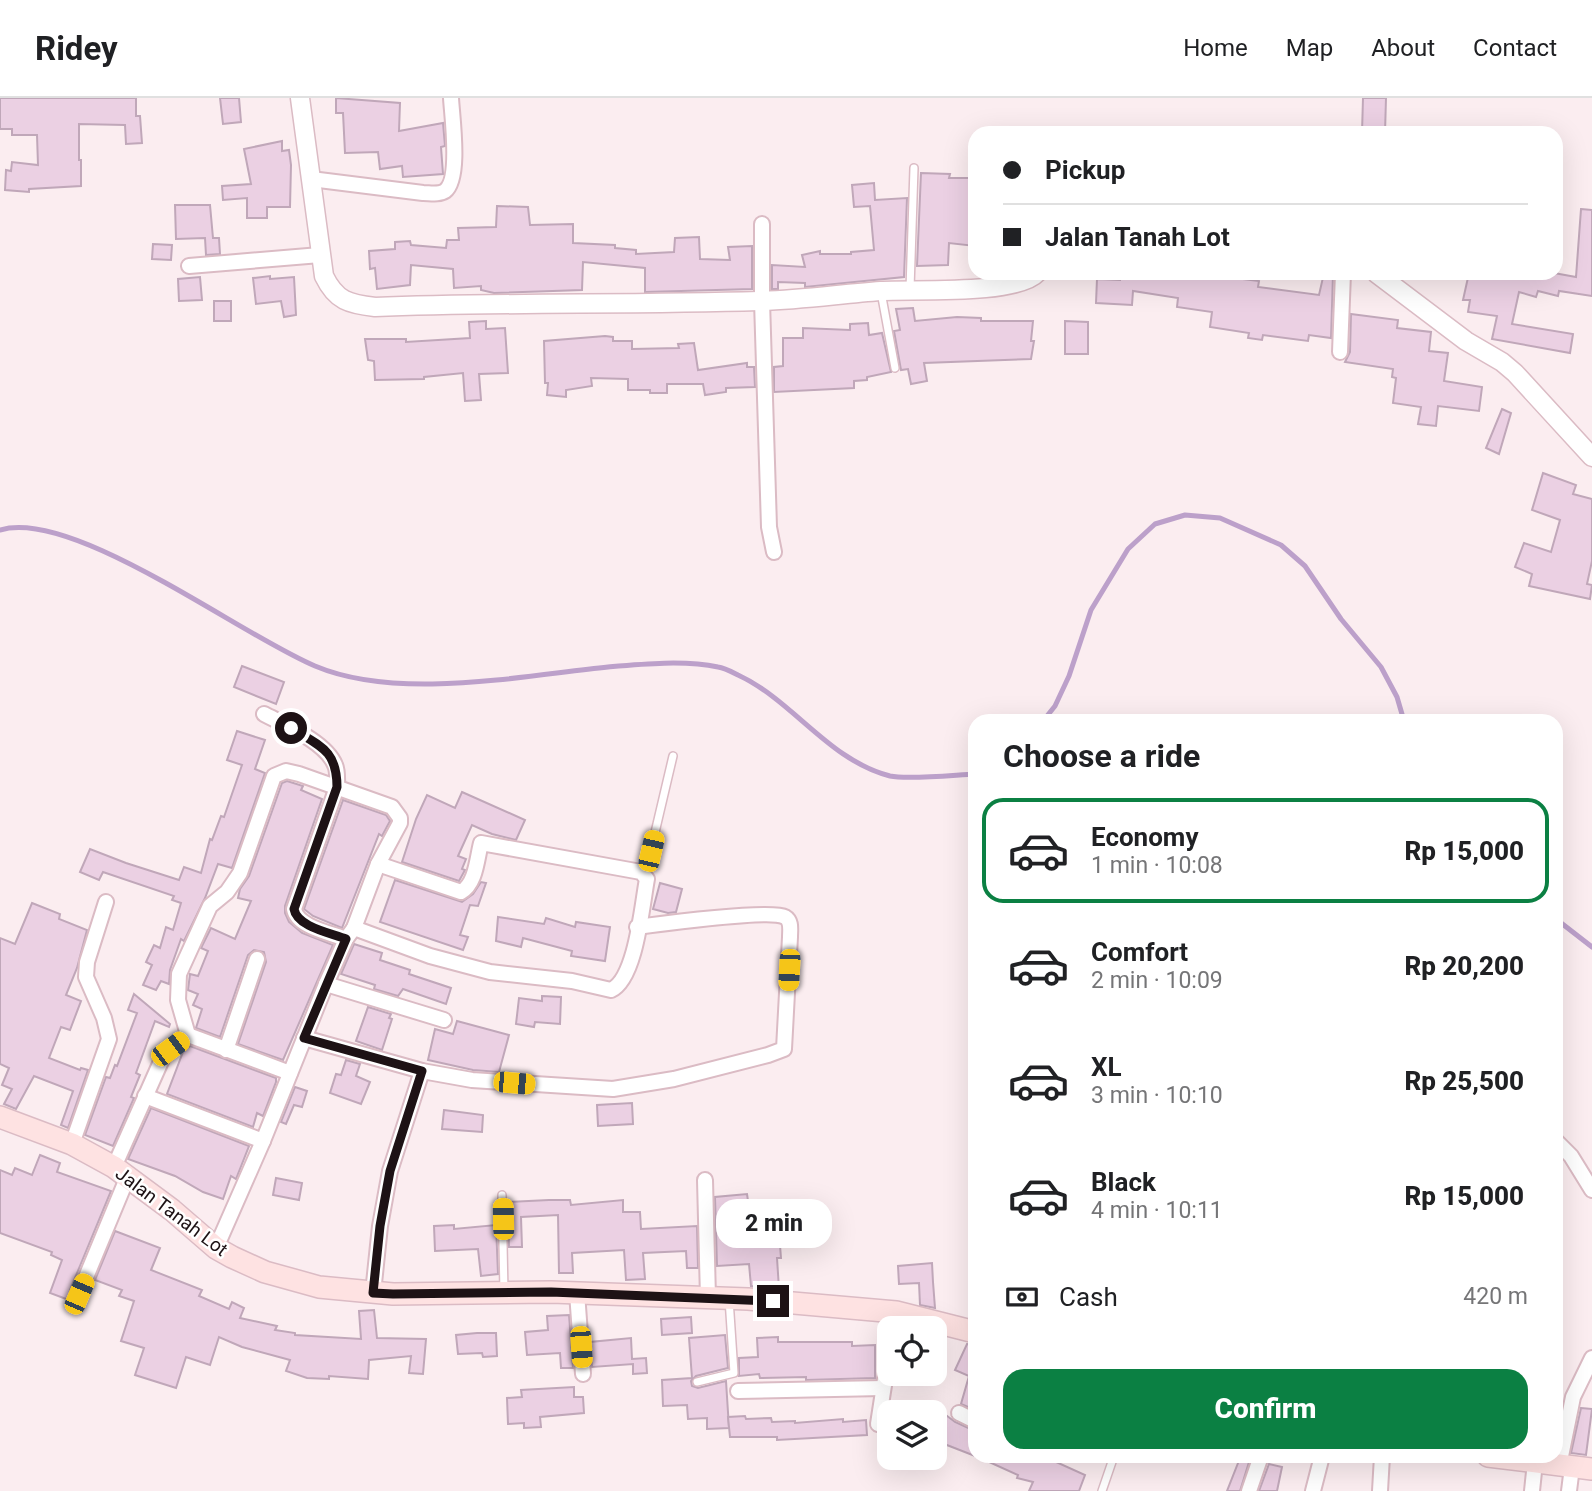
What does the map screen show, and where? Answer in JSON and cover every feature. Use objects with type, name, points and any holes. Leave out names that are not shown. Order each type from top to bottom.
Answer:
[{"type":"main road","name":"Jalan Tanah Lot","points":[[0,1117],[72,1144],[121,1171],[216,1248],[265,1272],[319,1287],[393,1294],[504,1292],[718,1298],[877,1318]]},
{"type":"main road","name":"Jalan Tanah Lot","points":[[947,1328],[968,1331]]},
{"type":"main road","points":[[1543,1463],[1574,1467]]},
{"type":"street","points":[[300,98],[324,276],[336,296],[347,302],[375,307],[762,301],[881,291],[1004,286],[1031,280]]},
{"type":"street","points":[[311,179],[423,193],[439,194],[445,191],[450,185],[454,164],[451,98]]},
{"type":"street","points":[[762,223],[769,527],[774,552]]},
{"type":"street","points":[[189,267],[320,255]]},
{"type":"street","points":[[1340,352],[1343,280]]},
{"type":"street","points":[[1385,280],[1466,341],[1502,362],[1515,373],[1592,457]]},
{"type":"street","points":[[264,714],[316,743],[329,754],[337,767],[337,787],[294,909],[300,921],[490,972],[572,981],[611,990],[621,984],[633,960],[647,879],[645,875],[481,843],[468,888],[461,892],[378,864]]},
{"type":"street","points":[[188,1035],[178,1000],[179,974],[210,906],[227,892],[240,873],[274,776],[280,771],[286,771],[392,807],[400,818],[400,823],[378,864],[350,934],[326,984],[263,1141],[216,1248]]},
{"type":"street","points":[[72,1144],[109,1039],[104,1018],[86,977],[87,962],[106,902]]},
{"type":"street","points":[[304,1038],[422,1071],[472,1080],[613,1088],[674,1079],[784,1049],[790,937],[788,919],[780,915],[745,915],[638,927]]},
{"type":"street","points":[[226,1050],[257,959]]},
{"type":"street","points":[[326,984],[444,1020]]},
{"type":"street","points":[[188,1035],[290,1073]]},
{"type":"street","points":[[79,1294],[145,1096],[163,1058],[188,1035]]},
{"type":"street","points":[[373,1293],[380,1226],[390,1171],[422,1071]]},
{"type":"street","points":[[145,1096],[263,1141]]},
{"type":"street","points":[[1563,1148],[1572,1156],[1592,1190]]},
{"type":"street","points":[[705,1180],[718,1298]]},
{"type":"street","points":[[577,1293],[583,1374]]},
{"type":"street","points":[[1569,1491],[1574,1467],[1573,1397],[1592,1358]]},
{"type":"street","points":[[738,1391],[883,1388],[881,1400]]},
{"type":"street","points":[[959,1413],[968,1417]]},
{"type":"street","points":[[1249,1491],[1259,1463]]},
{"type":"street","points":[[1313,1491],[1320,1463]]},
{"type":"street","points":[[1380,1491],[1382,1463]]},
{"type":"street","points":[[1532,1491],[1535,1463]]},
{"type":"lane","points":[[909,290],[914,167]]},
{"type":"lane","points":[[881,291],[895,368]]},
{"type":"lane","points":[[645,875],[673,756]]},
{"type":"lane","points":[[502,1195],[504,1292]]},
{"type":"lane","points":[[697,1382],[734,1373],[718,1298]]},
{"type":"lane","points":[[1102,1491],[1112,1463]]},
{"type":"building","points":[[0,98],[136,98],[136,116],[140,116],[142,143],[126,144],[125,125],[79,124],[81,186],[29,189],[29,192],[5,190],[6,170],[11,171],[12,162],[38,165],[37,135],[12,135],[12,129],[0,129]]},
{"type":"building","points":[[220,98],[239,98],[241,122],[223,124]]},
{"type":"building","points":[[336,98],[400,103],[399,131],[443,123],[443,174],[403,177],[402,166],[380,169],[378,152],[345,153],[343,113],[336,113]]},
{"type":"building","points":[[1363,98],[1386,98],[1385,126],[1362,126]]},
{"type":"building","points":[[282,141],[282,151],[289,150],[291,165],[290,207],[267,207],[267,218],[247,218],[247,198],[223,200],[222,186],[251,184],[244,149]]},
{"type":"building","points":[[921,173],[968,178],[968,245],[949,243],[948,265],[917,266]]},
{"type":"building","points":[[874,183],[875,200],[907,198],[904,277],[805,287],[805,283],[778,282],[778,289],[772,289],[772,265],[805,267],[802,255],[820,251],[820,254],[851,254],[874,250],[870,206],[854,207],[852,185]]},
{"type":"building","points":[[175,205],[210,205],[213,238],[219,238],[220,254],[206,255],[205,238],[176,239]]},
{"type":"building","points":[[497,206],[528,207],[530,225],[573,224],[573,243],[615,245],[615,248],[636,250],[636,254],[674,252],[675,238],[699,237],[700,259],[730,260],[728,247],[752,246],[752,289],[645,292],[645,268],[583,262],[582,290],[494,293],[481,290],[481,286],[454,288],[453,269],[411,265],[410,285],[377,289],[375,268],[370,269],[369,251],[395,249],[395,242],[410,241],[411,245],[446,248],[447,240],[459,240],[458,228],[496,227]]},
{"type":"building","points":[[1581,209],[1592,210],[1592,296],[1559,291],[1558,296],[1538,291],[1536,297],[1519,292],[1512,324],[1573,334],[1570,353],[1492,339],[1497,316],[1468,312],[1470,300],[1463,300],[1467,280],[1563,280],[1563,275],[1576,277]]},
{"type":"building","points":[[153,244],[172,245],[171,260],[152,259]]},
{"type":"building","points":[[270,276],[270,279],[294,277],[296,315],[284,317],[281,301],[256,304],[253,278]]},
{"type":"building","points":[[200,277],[202,300],[179,301],[178,279]]},
{"type":"building","points":[[1097,280],[1251,280],[1259,281],[1258,287],[1319,295],[1322,280],[1333,280],[1331,338],[1309,335],[1308,341],[1263,335],[1262,340],[1248,338],[1249,333],[1210,327],[1212,312],[1177,307],[1178,298],[1133,291],[1132,305],[1096,303]]},
{"type":"building","points":[[214,301],[231,301],[231,321],[214,321]]},
{"type":"building","points":[[913,308],[915,321],[957,317],[981,318],[981,321],[1033,321],[1031,359],[924,363],[927,381],[911,384],[908,369],[901,370],[894,331],[900,330],[896,309]]},
{"type":"building","points":[[1351,314],[1398,320],[1397,328],[1431,332],[1429,351],[1448,353],[1444,381],[1482,387],[1479,411],[1438,406],[1436,426],[1418,424],[1421,407],[1393,403],[1396,378],[1392,377],[1393,369],[1345,362],[1350,352]]},
{"type":"building","points":[[486,321],[486,329],[505,328],[508,373],[479,374],[481,400],[465,401],[463,373],[424,379],[375,380],[374,361],[368,360],[365,339],[406,339],[406,342],[470,338],[469,322]]},
{"type":"building","points":[[1065,321],[1088,322],[1088,354],[1065,354]]},
{"type":"building","points":[[868,323],[869,335],[882,333],[891,372],[867,377],[867,380],[854,381],[854,388],[774,392],[774,367],[783,366],[783,338],[803,338],[803,328],[850,330],[850,324]]},
{"type":"building","points":[[613,337],[613,341],[632,341],[632,349],[679,348],[678,344],[694,343],[698,370],[747,363],[747,367],[754,367],[755,387],[726,388],[726,392],[705,395],[703,384],[667,384],[667,393],[650,393],[650,390],[628,390],[628,379],[591,378],[592,386],[566,390],[566,397],[547,395],[544,341]]},
{"type":"building","points":[[1502,409],[1511,413],[1499,454],[1486,448]]},
{"type":"building","points":[[1543,473],[1576,485],[1573,494],[1592,499],[1592,561],[1587,584],[1592,585],[1590,599],[1529,586],[1532,574],[1515,567],[1524,543],[1551,552],[1560,520],[1532,510]]},
{"type":"building","points":[[242,666],[284,682],[276,704],[234,687]]},
{"type":"building","points":[[237,731],[265,740],[255,769],[265,773],[232,868],[218,864],[184,941],[181,939],[170,970],[169,984],[161,981],[156,990],[143,985],[152,965],[146,962],[154,945],[160,948],[166,927],[173,930],[181,903],[172,900],[174,896],[103,872],[99,880],[80,872],[90,849],[179,880],[184,867],[201,873],[210,839],[212,840],[221,816],[224,817],[242,765],[227,760]]},
{"type":"building","points":[[287,781],[303,786],[301,790],[322,799],[285,906],[285,913],[289,922],[302,933],[333,945],[283,1060],[238,1044],[266,962],[264,952],[254,950],[248,955],[220,1037],[196,1028],[202,1009],[193,1005],[198,994],[188,990],[190,974],[198,976],[208,951],[201,948],[211,928],[235,939],[251,901],[238,898],[240,889],[249,876],[282,783]]},
{"type":"building","points":[[462,792],[525,820],[516,840],[472,825],[458,856],[466,859],[462,869],[465,870],[459,881],[402,862],[427,795],[455,808]]},
{"type":"building","points":[[343,800],[386,815],[390,821],[382,836],[379,834],[342,928],[313,916],[304,909]]},
{"type":"building","points":[[395,880],[462,902],[473,894],[481,882],[486,883],[478,906],[470,905],[460,935],[468,937],[463,950],[380,922]]},
{"type":"building","points":[[660,883],[682,889],[676,912],[653,909]]},
{"type":"building","points":[[32,903],[60,914],[59,919],[87,930],[77,968],[66,995],[81,1001],[70,1030],[61,1027],[49,1058],[80,1070],[88,1070],[68,1128],[61,1125],[73,1091],[34,1076],[16,1109],[4,1104],[12,1089],[2,1085],[9,1068],[0,1064],[0,938],[15,944]]},
{"type":"building","points":[[498,917],[544,924],[546,918],[575,927],[576,922],[610,927],[605,961],[571,956],[572,951],[523,938],[521,947],[496,941]]},
{"type":"building","points":[[354,944],[382,953],[380,960],[410,970],[409,974],[451,988],[446,1004],[403,989],[398,996],[374,989],[375,985],[341,974]]},
{"type":"building","points":[[134,994],[170,1024],[169,1027],[155,1021],[136,1073],[140,1075],[131,1097],[134,1098],[113,1146],[85,1135],[106,1077],[110,1078],[115,1065],[117,1066],[137,1013],[128,1010]]},
{"type":"building","points":[[542,996],[561,997],[560,1024],[535,1022],[534,1027],[516,1024],[519,998],[542,1001]]},
{"type":"building","points":[[368,1007],[391,1014],[389,1018],[392,1019],[382,1050],[356,1041]]},
{"type":"building","points":[[457,1021],[509,1035],[499,1072],[473,1070],[428,1060],[435,1029],[453,1034]]},
{"type":"building","points":[[190,1046],[276,1078],[263,1116],[257,1113],[253,1127],[167,1094],[183,1052]]},
{"type":"building","points":[[346,1060],[360,1064],[356,1076],[370,1082],[361,1104],[330,1093],[336,1074],[341,1075]]},
{"type":"building","points":[[295,1087],[307,1091],[302,1107],[294,1105],[286,1124],[281,1122]]},
{"type":"building","points":[[632,1103],[633,1124],[598,1126],[597,1105]]},
{"type":"building","points":[[151,1108],[249,1146],[236,1179],[231,1176],[223,1199],[203,1192],[175,1176],[128,1159]]},
{"type":"building","points":[[444,1110],[483,1115],[482,1132],[442,1129]]},
{"type":"building","points":[[40,1155],[60,1163],[57,1172],[111,1191],[70,1290],[69,1300],[50,1293],[62,1260],[51,1255],[52,1252],[0,1233],[0,1170],[12,1175],[15,1168],[32,1175]]},
{"type":"building","points":[[276,1178],[302,1183],[299,1200],[273,1195]]},
{"type":"building","points":[[747,1194],[748,1201],[766,1200],[767,1208],[777,1207],[781,1258],[777,1258],[779,1289],[751,1286],[749,1264],[717,1266],[715,1197]]},
{"type":"building","points":[[570,1200],[571,1205],[623,1200],[623,1212],[640,1212],[641,1229],[697,1226],[698,1268],[687,1268],[686,1251],[643,1253],[645,1279],[626,1280],[624,1250],[572,1253],[573,1273],[559,1273],[558,1215],[521,1217],[522,1247],[509,1247],[508,1202]]},
{"type":"building","points":[[454,1225],[454,1229],[496,1225],[498,1274],[481,1276],[478,1249],[435,1251],[434,1226]]},
{"type":"building","points":[[115,1231],[160,1248],[151,1270],[202,1290],[199,1296],[229,1309],[232,1302],[244,1308],[240,1318],[277,1326],[275,1330],[295,1335],[361,1339],[359,1311],[374,1310],[377,1338],[426,1339],[423,1374],[409,1373],[411,1356],[369,1360],[368,1379],[329,1376],[329,1379],[307,1378],[286,1371],[290,1360],[242,1347],[219,1337],[210,1365],[186,1357],[176,1388],[135,1375],[144,1348],[121,1341],[134,1301],[119,1296],[122,1290],[95,1280]]},
{"type":"building","points":[[932,1263],[935,1308],[920,1305],[919,1283],[899,1284],[898,1266]]},
{"type":"building","points":[[569,1315],[573,1368],[561,1368],[560,1353],[527,1355],[525,1332],[548,1330],[547,1316]]},
{"type":"building","points":[[691,1317],[692,1333],[662,1335],[661,1319]]},
{"type":"building","points":[[496,1333],[497,1356],[483,1357],[482,1353],[458,1354],[456,1335]]},
{"type":"building","points":[[725,1335],[728,1368],[696,1376],[691,1381],[692,1386],[698,1388],[726,1381],[729,1428],[707,1429],[707,1418],[688,1419],[687,1405],[663,1406],[662,1380],[692,1378],[689,1338]]},
{"type":"building","points":[[778,1337],[778,1342],[852,1342],[852,1346],[875,1345],[875,1378],[806,1380],[806,1377],[760,1378],[759,1374],[739,1376],[739,1358],[758,1357],[757,1338]]},
{"type":"building","points":[[631,1338],[632,1359],[646,1358],[647,1373],[633,1374],[633,1364],[592,1367],[590,1342]]},
{"type":"building","points":[[967,1344],[968,1344],[968,1376],[955,1370]]},
{"type":"building","points":[[968,1380],[968,1407],[961,1404]]},
{"type":"building","points":[[574,1387],[574,1397],[583,1397],[584,1413],[540,1417],[541,1427],[524,1428],[524,1423],[508,1424],[507,1398],[522,1397],[521,1390]]},
{"type":"building","points":[[1581,1408],[1592,1409],[1586,1455],[1571,1453]]},
{"type":"building","points":[[745,1416],[746,1419],[771,1418],[772,1422],[795,1423],[866,1420],[867,1435],[777,1440],[777,1437],[730,1437],[728,1417]]},
{"type":"building","points":[[947,1416],[968,1428],[968,1453],[947,1445]]},
{"type":"building","points":[[991,1463],[1058,1463],[1085,1475],[1079,1491],[1029,1491],[1033,1482],[1017,1478],[1018,1475]]},
{"type":"building","points":[[1238,1463],[1249,1463],[1240,1491],[1227,1491]]},
{"type":"building","points":[[1269,1464],[1282,1467],[1277,1491],[1259,1491]]},
{"type":"waterway","points":[[1049,714],[1069,676],[1091,610],[1128,549],[1155,524],[1185,515],[1220,518],[1281,545],[1305,566],[1341,619],[1381,667],[1397,697],[1402,714]]},
{"type":"waterway","points":[[0,530],[32,528],[70,538],[112,555],[158,578],[284,651],[315,666],[348,676],[383,682],[460,683],[635,665],[705,665],[726,669],[758,686],[829,744],[868,768],[898,777],[968,774]]},
{"type":"waterway","points":[[1563,924],[1592,947]]},
{"type":"route","points":[[291,728],[329,754],[337,767],[337,787],[294,909],[295,914],[300,921],[346,939],[304,1038],[422,1071],[390,1171],[380,1226],[373,1293],[551,1292],[773,1301]]}]
